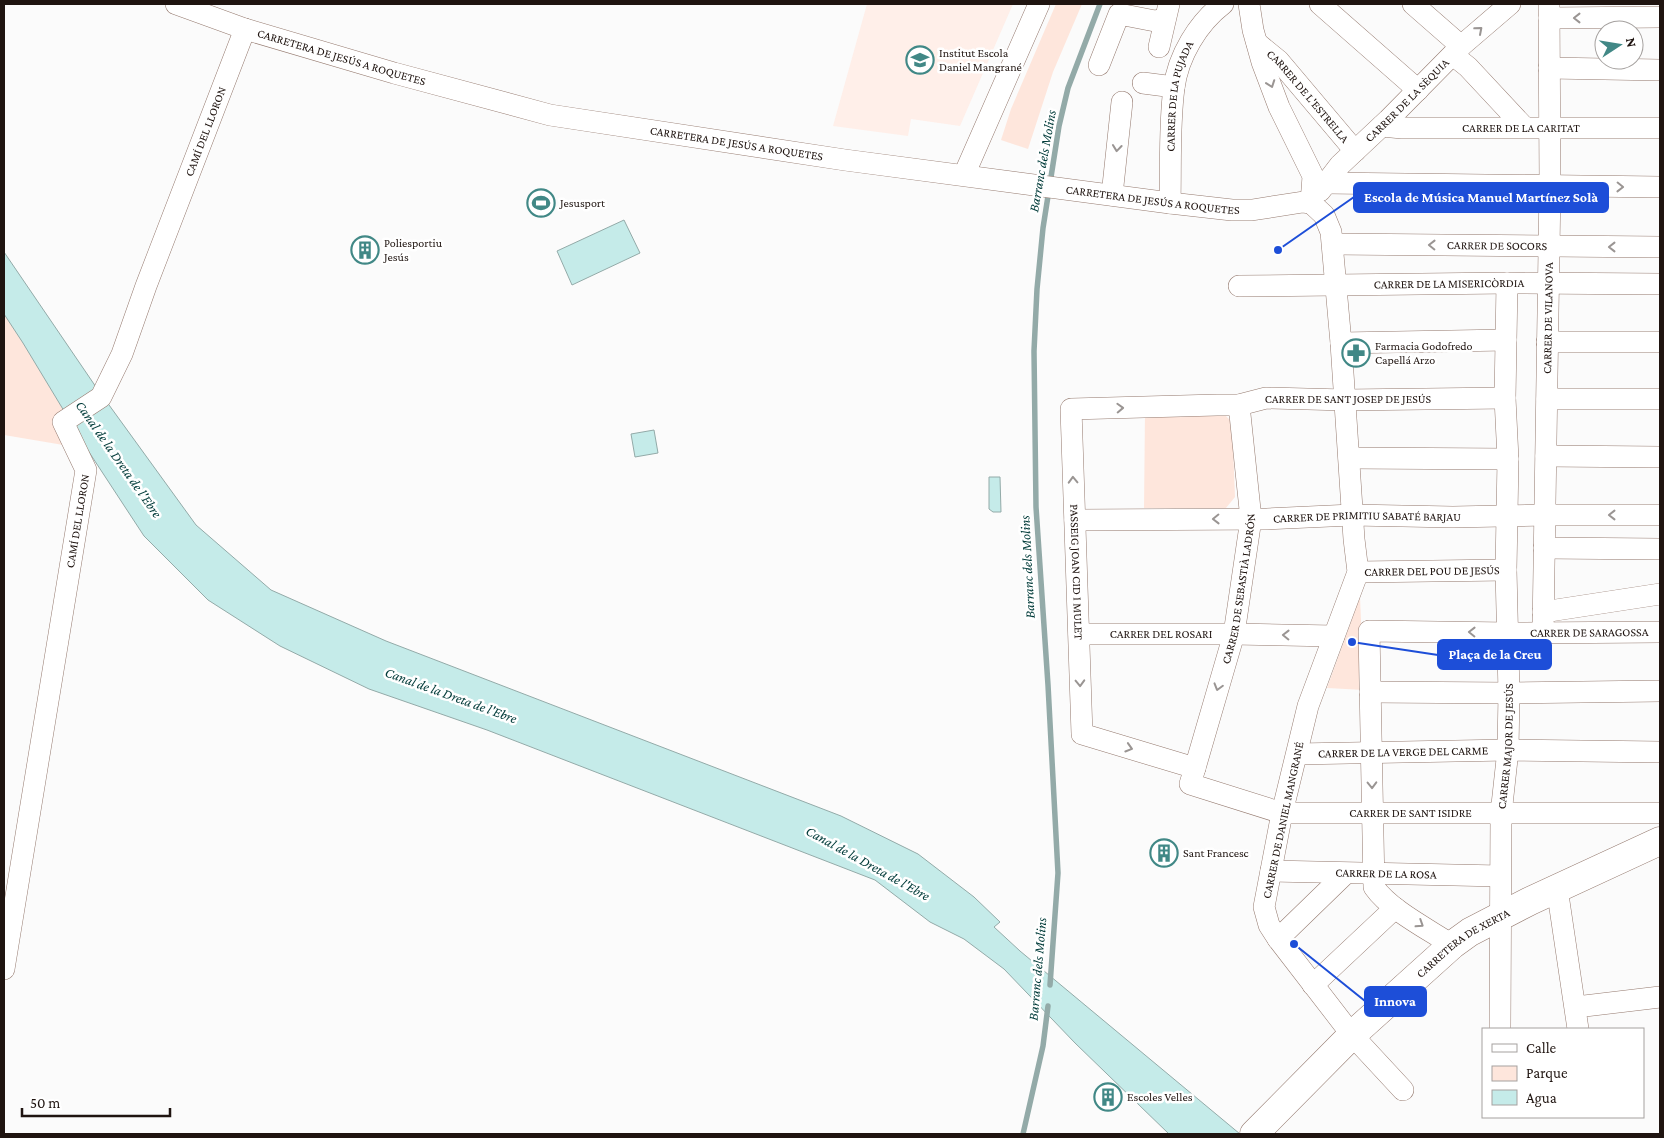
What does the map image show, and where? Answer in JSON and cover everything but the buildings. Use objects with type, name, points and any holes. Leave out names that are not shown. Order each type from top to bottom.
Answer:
[{"type":"main road","name":"CARRETERA DE XERTA","points":[[1254,1134],[1352,1035],[1452,945],[1470,932],[1557,888],[1660,841]]},
{"type":"street","name":"CARRETERA DE JESÚS A ROQUETES","points":[[176,4],[245,29],[394,73],[550,114],[845,160],[1170,203],[1232,210],[1252,210],[1303,202],[1311,203]]},
{"type":"street","points":[[964,175],[1039,4]]},
{"type":"street","name":"CARRER DE LA PUJADA","points":[[1170,203],[1174,87],[1193,37],[1210,15],[1223,4]]},
{"type":"street","points":[[1249,4],[1257,43],[1279,107],[1313,176],[1311,203],[1324,215],[1328,222],[1332,244],[1341,343],[1352,515],[1358,572]]},
{"type":"street","points":[[1320,4],[1418,90]]},
{"type":"street","points":[[1413,4],[1457,50],[1468,68],[1524,127]]},
{"type":"street","name":"CARRER DE LA SÈQUIA","points":[[1311,203],[1340,166],[1505,5]]},
{"type":"street","points":[[1549,11],[1660,18]]},
{"type":"street","name":"CARRER DE VILANOVA","points":[[1543,622],[1550,186],[1549,11]]},
{"type":"street","points":[[1099,65],[1119,14],[1155,21],[1167,12]]},
{"type":"street","points":[[1159,47],[1167,12]]},
{"type":"street","name":"CAMÍ DEL LLORON","points":[[4,969],[86,470],[63,422],[101,397],[122,354],[146,286],[245,29]]},
{"type":"street","name":"CARRER DE L'ESTRELLA","points":[[1257,43],[1279,62],[1355,151]]},
{"type":"street","points":[[1549,68],[1660,70]]},
{"type":"street","points":[[1143,83],[1174,87]]},
{"type":"street","points":[[1112,195],[1122,102]]},
{"type":"street","name":"CARRER DE LA CARITAT","points":[[1382,126],[1402,128],[1660,128]]},
{"type":"street","points":[[1326,183],[1660,187]]},
{"type":"street","name":"CARRER DE SOCORS","points":[[1332,244],[1660,247]]},
{"type":"street","name":"CARRER DE LA MISERICÒRDIA","points":[[1239,286],[1507,283],[1660,284]]},
{"type":"street","name":"CARRER MAJOR DE JESÚS","points":[[1500,1028],[1499,917],[1501,814],[1508,750],[1510,693],[1506,570],[1508,459],[1505,398],[1507,283]]},
{"type":"street","points":[[1341,343],[1506,340]]},
{"type":"street","points":[[1548,342],[1660,342]]},
{"type":"street","name":"CARRER DE SANT JOSEP DE JESÚS","points":[[1071,409],[1216,404],[1240,405],[1266,398],[1345,400],[1505,398]]},
{"type":"street","points":[[1546,399],[1660,400]]},
{"type":"street","name":"CARRER DE SEBASTIÀ LADRÓN","points":[[1195,768],[1234,634],[1250,519],[1240,405]]},
{"type":"street","name":"PASSEIG JOAN CID I MULET","points":[[1071,409],[1082,734],[1195,768]]},
{"type":"street","points":[[1546,456],[1660,457]]},
{"type":"street","points":[[1349,458],[1508,459]]},
{"type":"street","name":"CARRER DE PRIMITIU SABATÉ BARJAU","points":[[1075,520],[1250,519],[1352,515],[1453,518],[1545,515],[1660,515]]},
{"type":"street","points":[[1544,548],[1660,549]]},
{"type":"street","name":"CARRER DEL POU DE JESÚS","points":[[1358,572],[1506,570]]},
{"type":"street","name":"CARRER DE DANIEL MANGRANÉ","points":[[1358,572],[1308,706],[1282,813],[1264,908],[1269,925],[1278,939],[1352,1035],[1402,1090]]},
{"type":"street","points":[[1543,622],[1660,594]]},
{"type":"street","name":"CARRER DE SARAGOSSA","points":[[1370,692],[1369,631],[1508,633],[1543,622],[1660,632]]},
{"type":"street","name":"CARRER DEL ROSARI","points":[[1079,634],[1334,636]]},
{"type":"street","points":[[1452,945],[1395,908],[1378,894],[1374,887],[1370,692],[1660,691]]},
{"type":"street","name":"CARRER DE LA VERGE DEL CARME","points":[[1297,754],[1508,750],[1660,752]]},
{"type":"street","name":"CARRER DE SANT ISIDRE","points":[[1195,768],[1190,784],[1282,813],[1660,814]]},
{"type":"street","name":"CARRER DE LA ROSA","points":[[1271,871],[1500,876]]},
{"type":"street","points":[[1278,939],[1345,874]]},
{"type":"street","points":[[1557,888],[1578,1028]]},
{"type":"street","points":[[1313,985],[1395,908]]},
{"type":"street","points":[[1576,1007],[1660,997]]},
{"type":"shaded area","name":"Institut Escola Daniel Mangrané","points":[[867,4],[1013,4],[960,126],[911,119],[908,136],[833,126]]},
{"type":"green space","points":[[1056,4],[1082,4],[1053,72],[1028,149],[1001,140],[1011,109]]},
{"type":"green space","points":[[4,314],[23,343],[87,449],[4,435]]},
{"type":"green space","points":[[1220,410],[1232,422],[1235,497],[1226,508],[1144,508],[1145,412]]},
{"type":"green space","points":[[1360,597],[1364,690],[1327,688]]},
{"type":"water","points":[[624,220],[640,253],[572,285],[557,251]]},
{"type":"water","name":"Canal de la Dreta de l'Ebre","points":[[4,252],[96,387],[196,525],[271,590],[386,641],[841,816],[918,854],[974,897],[1000,922],[994,927],[1020,951],[1240,1134],[1169,1134],[1075,1043],[1004,969],[964,939],[930,922],[875,880],[487,730],[369,689],[280,646],[208,600],[144,536],[87,449],[4,314]]},
{"type":"water","points":[[654,430],[658,453],[635,457],[631,434]]},
{"type":"water","points":[[989,477],[1000,477],[1001,512],[993,512],[989,509]]},
{"type":"waterway","name":"Barranc dels Molins","points":[[1050,985],[1058,873],[1036,507],[1034,351],[1037,289],[1043,228],[1059,126],[1068,88],[1100,4]]},
{"type":"waterway","name":"Barranc dels Molins","points":[[1023,1134],[1043,1046],[1048,1006]]},
{"type":"place","name":"Institut Escola Daniel Mangrané","points":[[920,60]]},
{"type":"place","name":"Jesusport","points":[[541,203]]},
{"type":"place","name":"Poliesportiu Jesús","points":[[365,250]]},
{"type":"place","name":"Escola de Música Manuel Martínez Solà","points":[[1278,250]]},
{"type":"place","name":"Farmacia Godofredo Capellá Arzo","points":[[1356,353]]},
{"type":"place","name":"Plaça de la Creu","points":[[1352,642]]},
{"type":"place","name":"Sant Francesc","points":[[1164,853]]},
{"type":"place","name":"Innova","points":[[1294,944]]},
{"type":"place","name":"Escoles Velles","points":[[1108,1097]]}]
